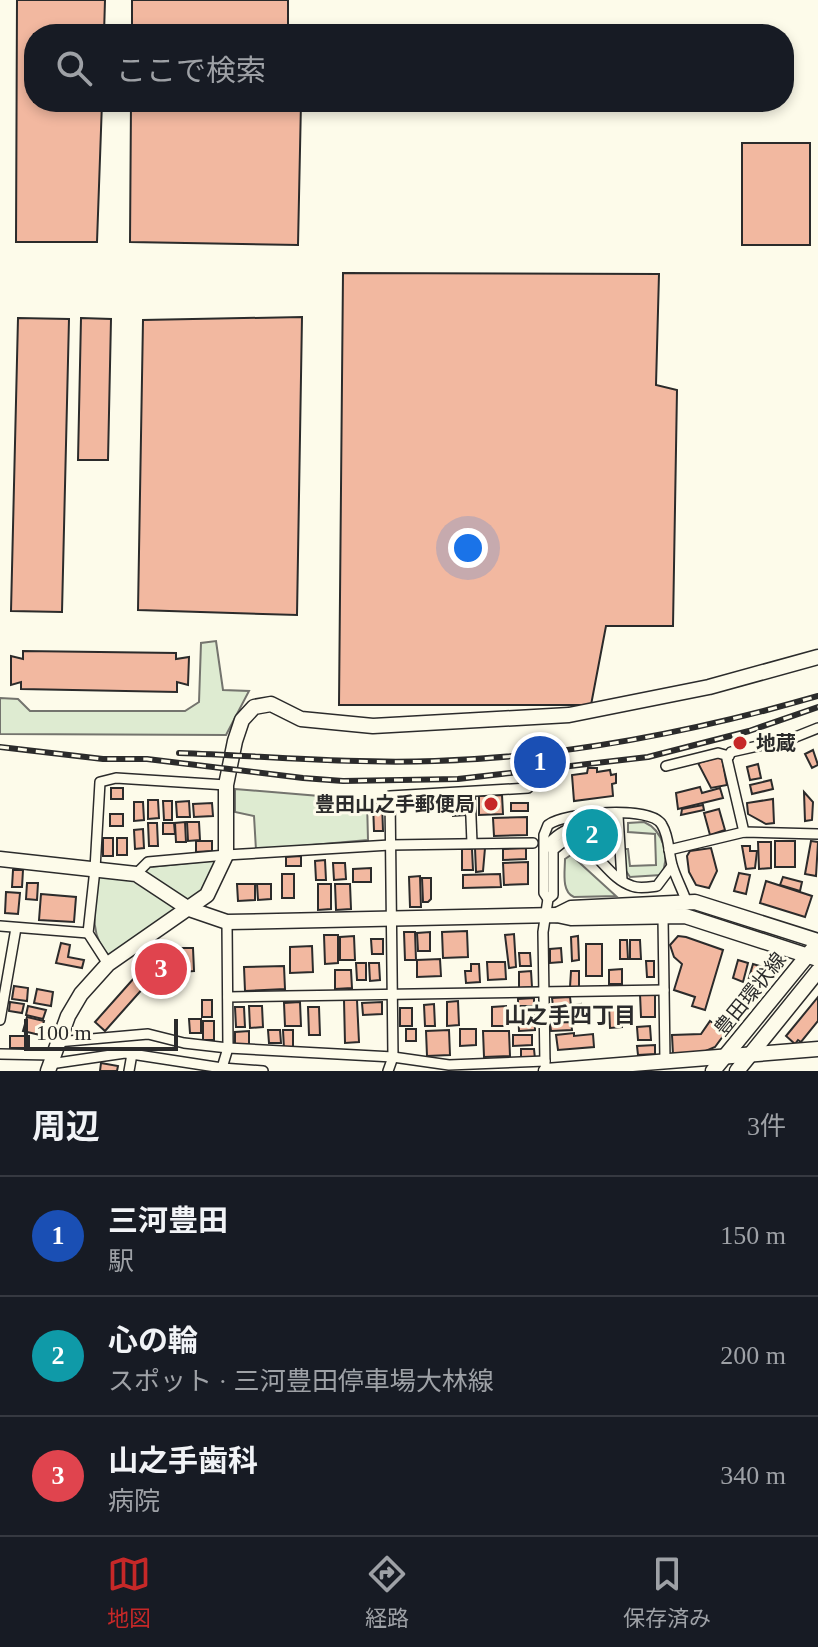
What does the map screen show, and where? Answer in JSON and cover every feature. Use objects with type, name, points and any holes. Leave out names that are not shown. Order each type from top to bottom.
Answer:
[{"type":"street","points":[[52,1058],[81,994],[108,964],[135,942],[207,895],[226,855],[226,785],[242,720],[247,712],[260,704],[271,704],[301,719],[373,726],[554,716],[602,710],[709,687],[818,657]]},
{"type":"street","points":[[744,832],[727,759],[731,752],[793,738],[818,728]]},
{"type":"street","points":[[666,766],[718,753],[729,756]]},
{"type":"street","points":[[108,964],[88,933],[100,782],[116,778],[226,785]]},
{"type":"street","points":[[388,1071],[393,1057],[390,796],[528,788]]},
{"type":"street","points":[[470,793],[472,843]]},
{"type":"street","points":[[552,915],[544,893],[546,830],[553,821],[604,813],[655,816],[662,823],[672,866],[687,903]]},
{"type":"street","points":[[545,850],[551,838],[575,826],[633,815]]},
{"type":"street","points":[[618,816],[622,880]]},
{"type":"street","points":[[669,850],[744,832],[816,830]]},
{"type":"street","points":[[548,899],[553,895],[553,850],[563,842],[580,844],[634,888],[657,886],[672,866]]},
{"type":"street","points":[[136,874],[148,862],[226,855],[390,845],[533,843]]},
{"type":"street","points":[[0,859],[136,874],[189,909],[227,922],[552,915],[571,918],[685,916],[813,957]]},
{"type":"street","points":[[545,1068],[543,932],[552,915],[571,908],[695,902],[818,942]]},
{"type":"street","points":[[663,917],[665,1061]]},
{"type":"street","points":[[222,1070],[228,1048],[227,922]]},
{"type":"street","points":[[0,926],[88,933]]},
{"type":"street","points":[[0,1020],[16,928]]},
{"type":"street","name":"豊田環状線","points":[[713,1071],[813,957],[818,942]]},
{"type":"street","name":"豊田環状線","points":[[737,1071],[818,971]]},
{"type":"street","points":[[228,997],[664,990]]},
{"type":"street","points":[[52,1058],[148,1034],[184,1043],[228,1048],[393,1057],[469,1066],[545,1068],[818,1049]]},
{"type":"street","points":[[0,1054],[52,1058],[132,1054],[222,1070],[263,1071]]},
{"type":"street","points":[[129,1071],[132,1054]]},
{"type":"green space","points":[[216,641],[223,690],[249,691],[226,735],[0,734],[0,698],[18,699],[30,711],[185,711],[199,702],[201,643]]},
{"type":"green space","points":[[235,789],[367,800],[368,840],[256,850],[254,816],[235,812]]},
{"type":"green space","points":[[644,822],[660,838],[665,852],[664,868],[661,875],[630,877],[624,868],[623,849],[628,849],[630,866],[656,865],[655,834],[628,832],[628,823]]},
{"type":"green space","points":[[571,855],[616,896],[574,897],[570,894],[565,886],[565,859]]},
{"type":"green space","points":[[219,860],[204,891],[110,957],[95,928],[99,872]]},
{"type":"building","points":[[17,0],[105,0],[104,24],[24,24],[24,112],[102,112],[97,242],[16,242]]},
{"type":"building","points":[[132,0],[288,0],[288,24],[132,24]]},
{"type":"building","points":[[131,112],[301,112],[298,245],[130,242]]},
{"type":"building","points":[[742,143],[810,143],[810,245],[742,245]]},
{"type":"building","points":[[343,273],[659,274],[656,385],[677,390],[673,626],[606,626],[591,705],[339,705]]},
{"type":"building","points":[[302,317],[297,615],[138,610],[143,320]]},
{"type":"building","points":[[18,318],[69,319],[62,612],[11,611]]},
{"type":"building","points":[[81,318],[111,319],[108,460],[78,460]]},
{"type":"building","points":[[23,651],[176,653],[176,659],[189,657],[188,685],[177,682],[177,692],[21,689],[21,682],[11,685],[11,656],[23,659]]},
{"type":"building","points":[[813,750],[818,765],[812,768],[805,754]]},
{"type":"building","points":[[719,757],[727,785],[711,788],[698,763]]},
{"type":"building","points":[[758,764],[761,778],[750,780],[747,767]]},
{"type":"building","points":[[588,768],[597,768],[597,772],[610,770],[611,775],[616,774],[616,783],[612,784],[613,796],[574,801],[572,775],[587,773]]},
{"type":"building","points":[[771,780],[773,789],[752,794],[750,785]]},
{"type":"building","points":[[700,787],[702,793],[720,788],[723,798],[678,809],[676,793]]},
{"type":"building","points":[[111,788],[123,788],[123,799],[111,799]]},
{"type":"building","points":[[804,792],[813,802],[812,820],[805,821]]},
{"type":"building","points":[[502,795],[503,814],[479,815],[479,796]]},
{"type":"building","points":[[466,799],[466,815],[453,816],[452,800]]},
{"type":"building","points":[[773,799],[774,823],[766,824],[748,814],[747,803]]},
{"type":"building","points":[[148,800],[158,800],[159,818],[148,819]]},
{"type":"building","points":[[163,801],[172,801],[172,820],[164,820]]},
{"type":"building","points":[[189,801],[190,817],[177,817],[176,802]]},
{"type":"building","points":[[134,802],[143,802],[144,820],[134,821]]},
{"type":"building","points":[[382,802],[383,831],[374,831],[373,803]]},
{"type":"building","points":[[212,803],[213,816],[194,817],[193,804]]},
{"type":"building","points":[[511,803],[528,803],[528,811],[511,811]]},
{"type":"building","points":[[703,805],[704,810],[681,815],[682,809]]},
{"type":"building","points":[[719,809],[725,830],[710,835],[704,813]]},
{"type":"building","points":[[110,814],[123,814],[123,826],[110,826]]},
{"type":"building","points":[[527,817],[527,835],[494,836],[493,818]]},
{"type":"building","points":[[185,822],[186,842],[176,842],[175,823]]},
{"type":"building","points":[[187,822],[199,822],[200,840],[188,841]]},
{"type":"building","points":[[148,823],[157,823],[158,846],[149,846]]},
{"type":"building","points":[[163,823],[174,823],[175,834],[163,834]]},
{"type":"building","points":[[143,829],[144,848],[135,849],[134,830]]},
{"type":"building","points":[[103,838],[113,838],[113,856],[103,856]]},
{"type":"building","points":[[117,838],[127,838],[127,855],[117,855]]},
{"type":"building","points":[[196,841],[212,841],[212,851],[196,852]]},
{"type":"building","points":[[775,841],[795,841],[795,867],[775,867]]},
{"type":"building","points":[[811,841],[818,842],[816,876],[805,874]]},
{"type":"building","points":[[758,842],[771,842],[771,868],[759,869]]},
{"type":"building","points":[[742,846],[750,846],[750,851],[757,851],[755,868],[746,869]]},
{"type":"building","points":[[475,848],[485,848],[483,871],[476,872]]},
{"type":"building","points":[[526,848],[526,859],[503,860],[503,849]]},
{"type":"building","points":[[711,848],[717,871],[709,888],[696,885],[689,872],[687,856],[690,851]]},
{"type":"building","points":[[462,849],[472,849],[473,870],[462,870]]},
{"type":"building","points":[[301,856],[301,866],[286,866],[286,857]]},
{"type":"building","points":[[325,860],[326,880],[316,880],[315,861]]},
{"type":"building","points":[[528,862],[528,884],[504,885],[503,863]]},
{"type":"building","points":[[333,863],[345,863],[346,879],[334,880]]},
{"type":"building","points":[[371,868],[371,882],[353,882],[353,869]]},
{"type":"building","points":[[13,870],[23,870],[22,887],[12,887]]},
{"type":"building","points":[[739,873],[750,875],[746,894],[734,891]]},
{"type":"building","points":[[282,874],[294,874],[294,898],[282,898]]},
{"type":"building","points":[[500,874],[501,887],[463,888],[463,875]]},
{"type":"building","points":[[420,876],[421,907],[410,907],[409,877]]},
{"type":"building","points":[[783,877],[802,882],[800,891],[780,885]]},
{"type":"building","points":[[422,878],[431,878],[431,899],[428,902],[423,902]]},
{"type":"building","points":[[766,881],[812,896],[805,917],[760,903]]},
{"type":"building","points":[[27,883],[38,883],[37,900],[26,899]]},
{"type":"building","points":[[237,884],[255,884],[255,900],[238,901]]},
{"type":"building","points":[[257,884],[271,884],[271,899],[258,900]]},
{"type":"building","points":[[318,884],[331,884],[331,909],[318,910]]},
{"type":"building","points":[[335,884],[350,884],[351,909],[336,910]]},
{"type":"building","points":[[6,892],[20,893],[18,914],[5,913]]},
{"type":"building","points":[[41,894],[76,897],[74,922],[39,920]]},
{"type":"building","points":[[467,931],[468,957],[443,958],[442,932]]},
{"type":"building","points":[[404,932],[415,932],[416,960],[405,960]]},
{"type":"building","points":[[430,932],[430,951],[418,951],[417,933]]},
{"type":"building","points":[[514,934],[516,967],[509,968],[505,935]]},
{"type":"building","points":[[324,935],[338,935],[338,963],[325,964]]},
{"type":"building","points":[[354,936],[355,960],[340,960],[340,937]]},
{"type":"building","points":[[578,936],[579,960],[572,961],[571,937]]},
{"type":"building","points":[[678,936],[723,950],[705,1010],[692,1006],[695,997],[674,990],[682,964],[674,957],[670,945]]},
{"type":"building","points":[[371,939],[383,939],[383,954],[372,954]]},
{"type":"building","points":[[620,940],[627,940],[628,959],[620,959]]},
{"type":"building","points":[[630,940],[640,940],[641,959],[630,959]]},
{"type":"building","points":[[61,943],[70,945],[68,957],[84,960],[82,968],[56,963]]},
{"type":"building","points":[[586,944],[602,944],[602,976],[586,976]]},
{"type":"building","points":[[312,946],[313,972],[290,973],[290,947]]},
{"type":"building","points":[[180,948],[193,948],[194,971],[181,972]]},
{"type":"building","points":[[561,948],[562,962],[550,963],[550,949]]},
{"type":"building","points":[[163,952],[177,966],[158,985],[144,971]]},
{"type":"building","points":[[519,953],[530,953],[531,966],[520,966]]},
{"type":"building","points":[[440,959],[441,976],[417,977],[417,960]]},
{"type":"building","points":[[738,960],[748,963],[743,982],[733,978]]},
{"type":"building","points":[[646,961],[654,961],[654,977],[647,977]]},
{"type":"building","points":[[487,962],[505,962],[506,979],[488,980]]},
{"type":"building","points":[[356,963],[366,963],[366,980],[357,980]]},
{"type":"building","points":[[369,963],[379,963],[380,980],[370,981]]},
{"type":"building","points":[[471,964],[479,964],[480,982],[466,983],[465,971],[471,971]]},
{"type":"building","points":[[753,964],[763,967],[760,978],[754,976],[753,982],[748,981]]},
{"type":"building","points":[[284,966],[285,989],[245,991],[244,967]]},
{"type":"building","points":[[622,969],[622,984],[609,984],[609,970]]},
{"type":"building","points":[[335,970],[351,970],[352,988],[335,989]]},
{"type":"building","points":[[531,971],[532,987],[519,988],[519,972]]},
{"type":"building","points":[[571,971],[579,971],[579,987],[570,987]]},
{"type":"building","points":[[135,977],[145,986],[105,1031],[95,1022]]},
{"type":"building","points":[[14,986],[28,988],[27,1001],[12,999]]},
{"type":"building","points":[[37,989],[53,992],[51,1006],[34,1003]]},
{"type":"building","points":[[640,994],[655,994],[655,1017],[641,1017]]},
{"type":"building","points":[[570,997],[571,1006],[553,1006],[552,998]]},
{"type":"building","points":[[818,997],[818,1021],[801,1042],[798,1040],[795,1044],[786,1036]]},
{"type":"building","points":[[534,998],[534,1006],[518,1006],[518,999]]},
{"type":"building","points":[[202,1000],[212,1000],[212,1017],[202,1017]]},
{"type":"building","points":[[344,1000],[357,1000],[359,1042],[345,1043]]},
{"type":"building","points":[[458,1001],[459,1025],[447,1026],[447,1002]]},
{"type":"building","points":[[10,1002],[24,1004],[22,1013],[9,1011]]},
{"type":"building","points":[[300,1002],[301,1026],[285,1026],[284,1003]]},
{"type":"building","points":[[382,1002],[382,1014],[363,1015],[362,1003]]},
{"type":"building","points":[[434,1004],[435,1026],[425,1026],[424,1005]]},
{"type":"building","points":[[581,1004],[582,1025],[575,1025],[575,1005]]},
{"type":"building","points":[[28,1006],[46,1010],[43,1019],[26,1015]]},
{"type":"building","points":[[249,1006],[262,1006],[263,1027],[250,1028]]},
{"type":"building","points":[[506,1006],[506,1026],[492,1026],[492,1007]]},
{"type":"building","points":[[609,1006],[622,1006],[622,1027],[610,1028]]},
{"type":"building","points":[[235,1007],[244,1007],[245,1027],[236,1027]]},
{"type":"building","points":[[308,1007],[319,1007],[320,1035],[309,1035]]},
{"type":"building","points":[[534,1007],[535,1030],[519,1031],[518,1008]]},
{"type":"building","points":[[400,1008],[412,1008],[412,1026],[400,1026]]},
{"type":"building","points":[[550,1009],[571,1009],[571,1020],[550,1020]]},
{"type":"building","points":[[27,1017],[44,1021],[40,1035],[23,1031]]},
{"type":"building","points":[[189,1019],[201,1019],[201,1033],[190,1033]]},
{"type":"building","points":[[203,1021],[214,1021],[214,1040],[203,1040]]},
{"type":"building","points":[[710,1021],[726,1032],[715,1047],[701,1053],[673,1055],[672,1035],[701,1034]]},
{"type":"building","points":[[571,1022],[572,1030],[551,1031],[550,1023]]},
{"type":"building","points":[[650,1026],[651,1040],[638,1040],[637,1027]]},
{"type":"building","points":[[406,1029],[416,1029],[416,1041],[406,1041]]},
{"type":"building","points":[[460,1029],[476,1029],[476,1045],[460,1046]]},
{"type":"building","points":[[268,1030],[280,1030],[281,1043],[269,1043]]},
{"type":"building","points":[[283,1030],[293,1030],[293,1049],[284,1049]]},
{"type":"building","points":[[449,1030],[450,1055],[427,1056],[426,1031]]},
{"type":"building","points":[[249,1031],[249,1046],[235,1047],[235,1032]]},
{"type":"building","points":[[483,1031],[509,1031],[510,1056],[484,1057]]},
{"type":"building","points":[[574,1033],[574,1036],[593,1034],[594,1047],[558,1050],[556,1035]]},
{"type":"building","points":[[513,1035],[532,1035],[532,1045],[513,1046]]},
{"type":"building","points":[[10,1036],[29,1036],[29,1048],[10,1048]]},
{"type":"building","points":[[655,1045],[655,1054],[638,1055],[637,1046]]},
{"type":"building","points":[[521,1049],[534,1049],[535,1059],[521,1059]]},
{"type":"building","points":[[101,1063],[118,1066],[117,1071],[100,1071]]},
{"type":"railway","points":[[179,753],[339,761],[484,759],[580,748],[676,731],[818,696]]},
{"type":"railway","points":[[0,747],[103,759],[147,759],[343,781],[458,779],[648,757],[749,731],[818,707]]},
{"type":"place","name":"地蔵","points":[[740,743]]},
{"type":"place","name":"三河豊田","points":[[540,762]]},
{"type":"place","name":"豊田山之手郵便局","points":[[491,804]]},
{"type":"place","name":"心の輪","points":[[592,835]]},
{"type":"place","name":"山之手歯科","points":[[161,969]]},
{"type":"district","name":"山之手四丁目","points":[[570,1015]]}]
